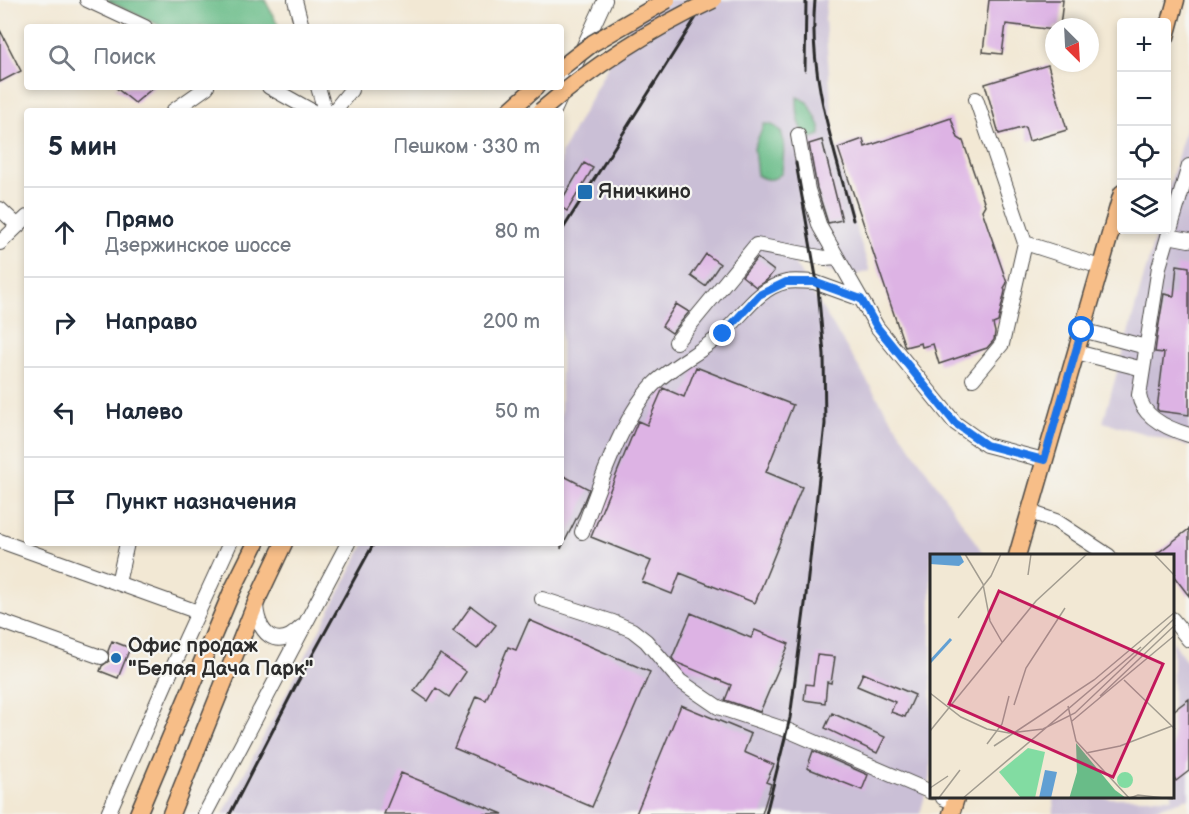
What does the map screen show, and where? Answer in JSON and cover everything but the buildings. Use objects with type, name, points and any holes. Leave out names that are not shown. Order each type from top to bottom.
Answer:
[{"type":"main road","points":[[564,66],[592,43],[667,0]]},
{"type":"main road","points":[[545,108],[604,61],[713,0]]},
{"type":"main road","points":[[1171,21],[1176,0],[1189,2]]},
{"type":"main road","points":[[512,108],[533,90]]},
{"type":"main road","points":[[1018,554],[1117,210]]},
{"type":"main road","points":[[138,814],[232,591],[254,546]]},
{"type":"main road","points":[[171,814],[256,600],[283,546]]},
{"type":"street","points":[[87,0],[139,24]]},
{"type":"street","points":[[295,0],[302,24]]},
{"type":"street","points":[[564,89],[605,0]]},
{"type":"street","points":[[177,108],[203,90]]},
{"type":"street","points":[[274,90],[307,108]]},
{"type":"street","points":[[319,90],[324,108]]},
{"type":"street","points":[[336,108],[351,90]]},
{"type":"street","points":[[555,108],[564,90]]},
{"type":"street","points":[[973,379],[1002,344],[1025,243],[976,99]]},
{"type":"street","points":[[798,135],[808,190],[820,227],[877,327],[955,423],[986,445],[1044,460]]},
{"type":"street","points":[[1189,166],[1159,267],[1139,394],[1143,409],[1149,415],[1189,435]]},
{"type":"street","points":[[0,209],[22,221],[0,243]]},
{"type":"street","points":[[1168,236],[1189,240]]},
{"type":"street","points":[[1025,243],[1100,267]]},
{"type":"street","points":[[676,342],[756,244],[825,258],[836,257]]},
{"type":"street","points":[[582,532],[604,474],[633,412],[656,382],[723,334],[759,295],[786,282],[814,282],[861,299]]},
{"type":"street","points":[[1082,330],[1146,347]]},
{"type":"street","points":[[1076,352],[1143,369]]},
{"type":"street","points":[[1029,512],[1056,521],[1106,554]]},
{"type":"street","points":[[0,541],[198,612]]},
{"type":"street","points":[[118,583],[126,546]]},
{"type":"street","points":[[108,814],[229,546]]},
{"type":"street","points":[[205,814],[346,546]]},
{"type":"street","points":[[542,599],[632,630],[646,641],[680,681],[718,707],[787,730],[930,792]]},
{"type":"street","points":[[256,600],[256,615],[260,626],[275,638],[286,638],[307,621]]},
{"type":"street","points":[[1174,620],[1189,640]]},
{"type":"street","points":[[0,621],[101,657],[96,643]]},
{"type":"shaded area","points":[[643,0],[827,0],[825,20],[834,140],[870,271],[847,277],[814,265],[793,261],[887,413],[984,554],[930,554],[930,777],[920,814],[223,814],[363,546],[564,546],[564,148]]},
{"type":"shaded area","points":[[1189,116],[1189,446],[1103,422],[1156,234],[1171,234],[1171,181]]},
{"type":"shaded area","points":[[1174,642],[1189,665],[1189,798],[1139,814],[1054,814],[1053,799],[1174,799]]},
{"type":"green space","points":[[106,0],[265,0],[277,24],[157,24]]},
{"type":"green space","points":[[797,97],[808,102],[820,126],[820,135],[811,138],[803,130],[798,114]]},
{"type":"green space","points":[[764,124],[773,125],[778,129],[784,141],[782,173],[770,179],[757,175],[754,148]]},
{"type":"railway","points":[[564,227],[707,0]]},
{"type":"railway","points":[[805,70],[806,0]]},
{"type":"railway","points":[[815,0],[815,56],[819,84],[824,112],[853,220]]},
{"type":"railway","points":[[766,814],[790,718],[825,424],[824,354],[818,288],[796,163]]},
{"type":"railway","points":[[230,814],[295,687],[372,546]]},
{"type":"place","name":"Яничкино","points":[[585,192]]},
{"type":"place","name":"Офис продаж \"Белая Дача Парк\"","points":[[116,658]]},
{"type":"route","points":[[723,334],[759,295],[786,282],[814,282],[861,299],[877,327],[955,423],[986,445],[1044,460],[1082,330]]}]
